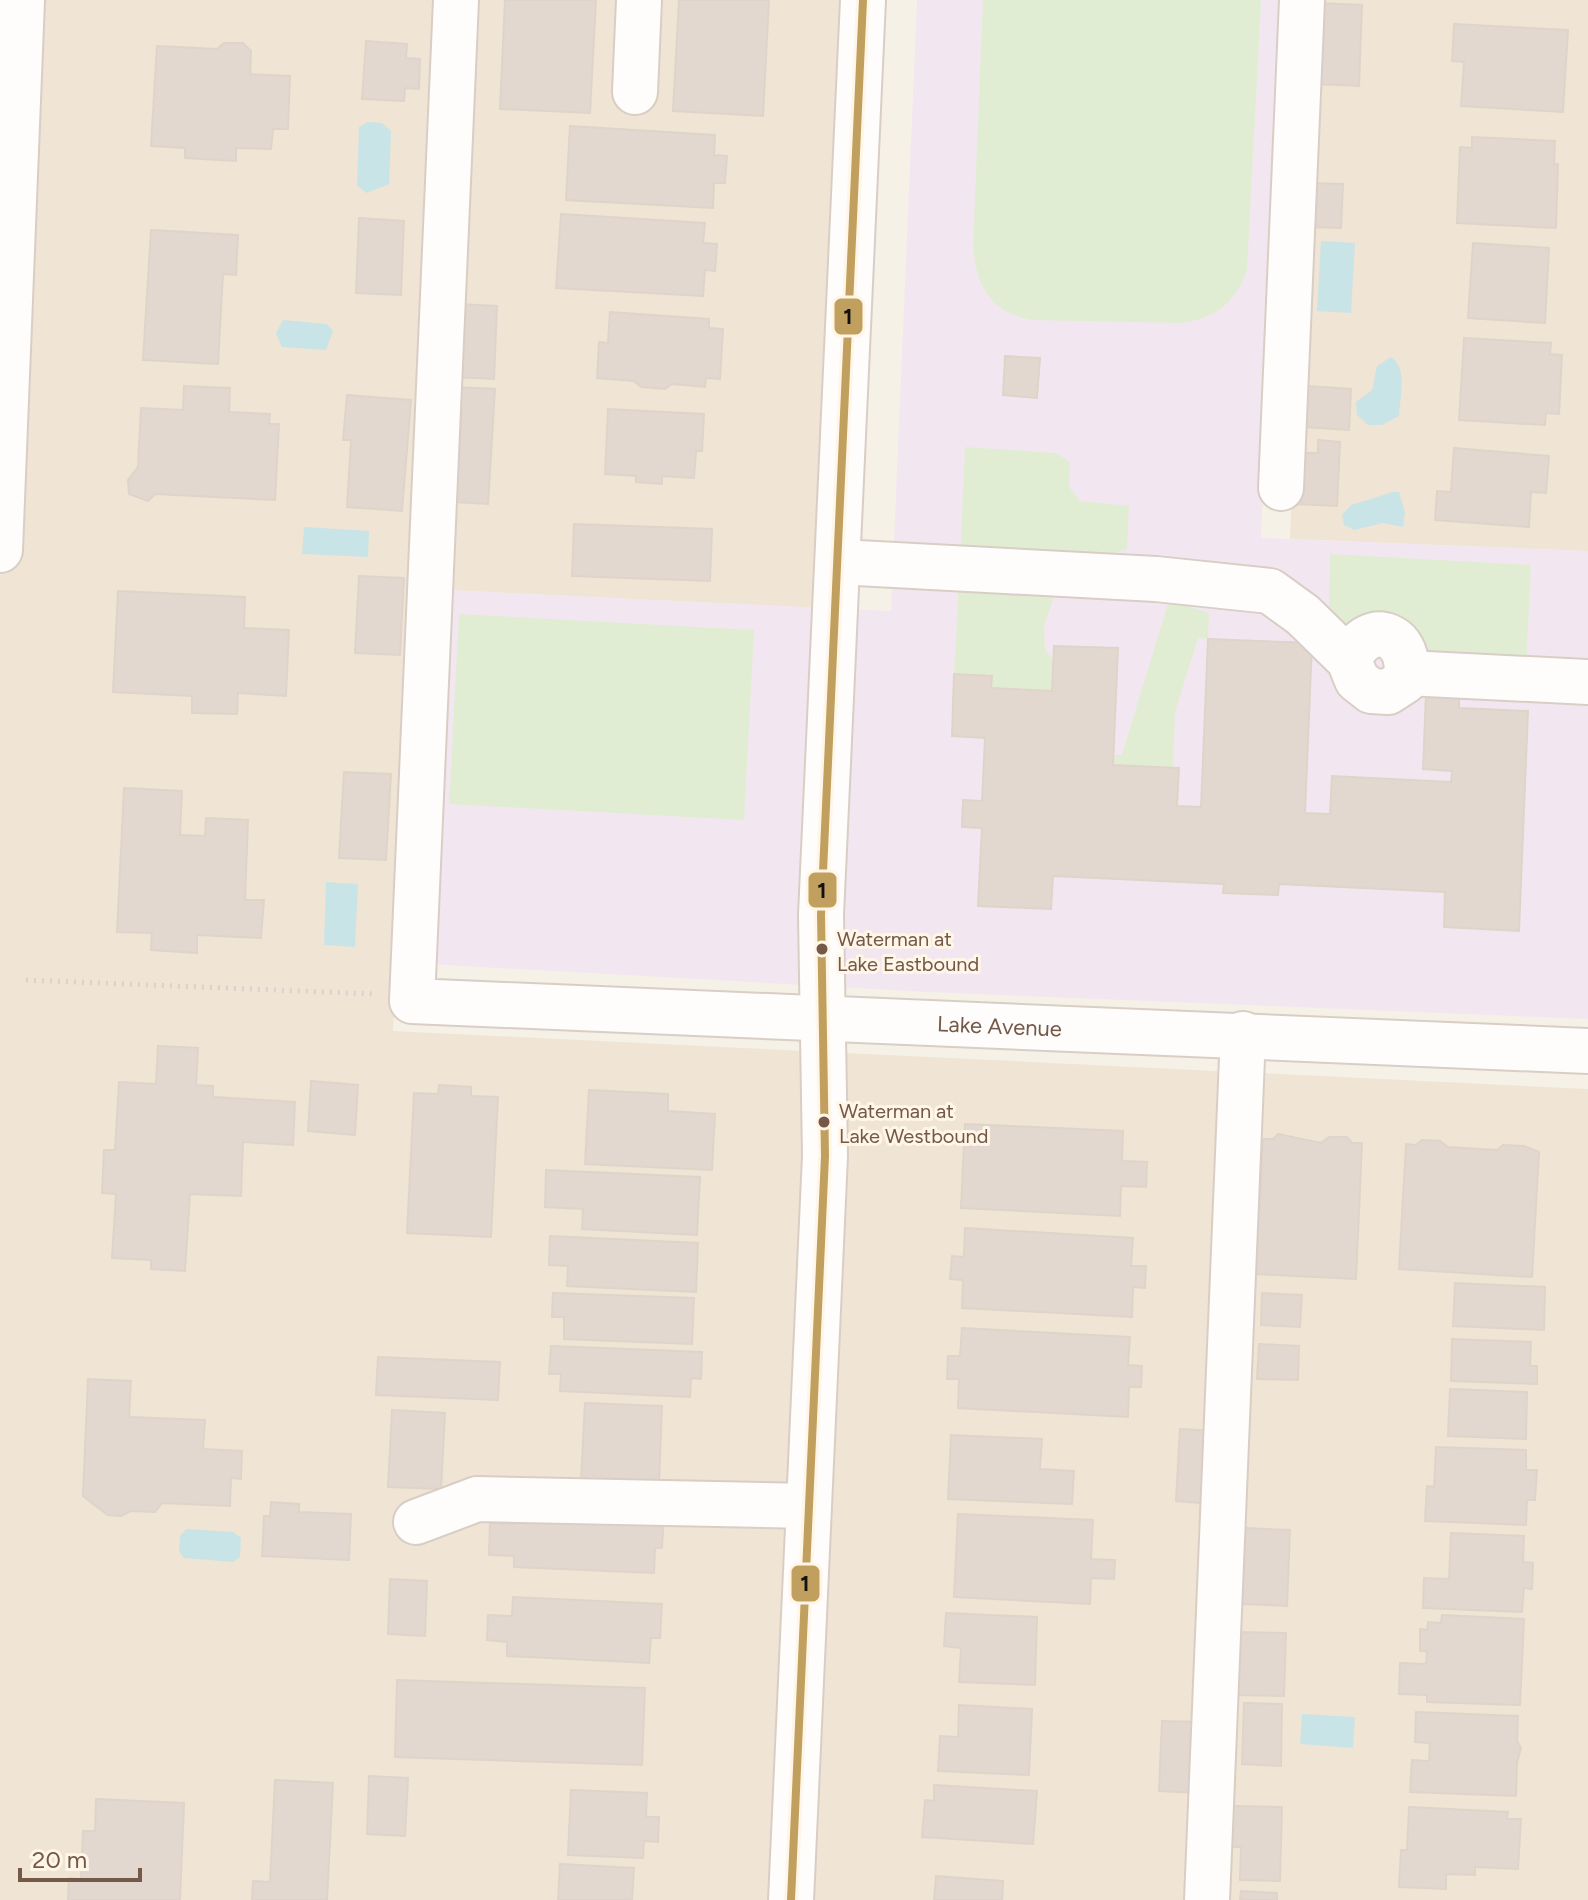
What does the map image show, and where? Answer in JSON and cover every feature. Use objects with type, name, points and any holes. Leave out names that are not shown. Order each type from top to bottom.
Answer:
[{"type":"street","points":[[0,550],[22,0]]},
{"type":"street","points":[[396,998],[456,0]]},
{"type":"street","points":[[635,92],[639,0]]},
{"type":"street","points":[[791,1900],[825,1156],[821,915],[863,0]]},
{"type":"street","points":[[1281,488],[1302,0]]},
{"type":"street","points":[[839,562],[1156,579],[1270,591],[1303,615],[1349,660],[1357,680],[1371,691],[1388,692],[1405,681],[1407,673],[1588,682]]},
{"type":"street","name":"Lake Avenue","points":[[396,998],[1588,1051]]},
{"type":"street","points":[[1207,1900],[1243,1034]]},
{"type":"street","points":[[416,1522],[477,1499],[809,1506]]},
{"type":"path","points":[[26,980],[396,998]]},
{"type":"shaded area","points":[[0,0],[442,0],[393,1031],[1588,1089],[1588,1900],[0,1900]]},
{"type":"shaded area","points":[[469,0],[852,0],[821,608],[447,590]]},
{"type":"shaded area","points":[[917,0],[1283,0],[1261,538],[1588,551],[1588,1019],[927,992],[427,964],[447,590],[891,611]]},
{"type":"shaded area","points":[[1312,0],[1588,0],[1588,551],[1290,539]]},
{"type":"green space","points":[[983,0],[1261,0],[1247,270],[1236,292],[1222,307],[1204,318],[1180,323],[1033,320],[1006,311],[988,295],[978,273],[973,245]]},
{"type":"green space","points":[[965,447],[1056,453],[1070,462],[1069,487],[1080,501],[1129,506],[1127,549],[1081,567],[960,558]]},
{"type":"green space","points":[[1330,554],[1531,565],[1526,665],[1416,660],[1379,628],[1341,626],[1329,613]]},
{"type":"green space","points":[[959,581],[1055,594],[1044,626],[1045,649],[1053,660],[1052,691],[991,688],[954,674]]},
{"type":"green space","points":[[1169,600],[1209,613],[1208,639],[1198,638],[1175,712],[1173,767],[1113,765],[1113,755],[1122,755]]},
{"type":"green space","points":[[459,614],[754,630],[744,820],[449,804]]},
{"type":"water","points":[[368,122],[382,123],[391,131],[389,184],[367,193],[357,186],[359,127]]},
{"type":"water","points":[[1321,241],[1355,243],[1351,313],[1317,311]]},
{"type":"water","points":[[283,320],[327,324],[333,331],[326,350],[282,347],[276,333]]},
{"type":"water","points":[[1391,357],[1400,368],[1401,375],[1399,416],[1382,425],[1368,425],[1357,415],[1356,402],[1372,390],[1377,366]]},
{"type":"water","points":[[1399,492],[1405,512],[1403,527],[1383,523],[1354,530],[1344,525],[1342,515],[1351,505]]},
{"type":"water","points":[[304,527],[369,531],[368,557],[302,554]]},
{"type":"water","points":[[326,882],[358,884],[355,947],[324,945]]},
{"type":"water","points":[[186,1529],[233,1532],[241,1538],[240,1557],[233,1562],[184,1558],[179,1551],[180,1536]]},
{"type":"water","points":[[1302,1714],[1355,1717],[1353,1748],[1300,1744]]},
{"type":"building","points":[[505,0],[596,0],[590,113],[500,109]]},
{"type":"building","points":[[679,0],[769,0],[763,116],[673,111]]},
{"type":"building","points":[[1317,3],[1362,5],[1359,86],[1314,84]]},
{"type":"building","points":[[1454,24],[1568,30],[1563,112],[1461,106],[1464,62],[1452,61]]},
{"type":"building","points":[[366,41],[407,44],[406,58],[420,59],[419,89],[405,88],[404,101],[362,99]]},
{"type":"building","points":[[224,43],[243,43],[251,51],[250,74],[290,76],[288,129],[273,129],[271,149],[236,148],[236,161],[185,158],[185,148],[151,146],[157,46],[217,49]]},
{"type":"building","points":[[570,126],[715,135],[714,155],[727,156],[725,183],[714,183],[713,208],[566,200]]},
{"type":"building","points":[[1472,137],[1555,141],[1554,164],[1558,164],[1556,228],[1457,223],[1460,147],[1472,148]]},
{"type":"building","points":[[1308,183],[1343,184],[1341,228],[1306,227]]},
{"type":"building","points":[[561,214],[705,223],[703,243],[717,244],[715,271],[705,270],[703,296],[556,288]]},
{"type":"building","points":[[359,218],[404,221],[401,295],[356,293]]},
{"type":"building","points":[[151,230],[238,235],[236,275],[223,274],[218,364],[143,360]]},
{"type":"building","points":[[1473,243],[1549,248],[1545,323],[1468,318]]},
{"type":"building","points":[[458,304],[497,306],[494,379],[455,377]]},
{"type":"building","points":[[610,312],[709,319],[709,328],[723,329],[720,379],[706,378],[705,387],[672,384],[665,389],[641,387],[634,381],[597,378],[599,342],[608,343]]},
{"type":"building","points":[[1464,338],[1551,343],[1550,354],[1562,355],[1559,414],[1546,413],[1545,425],[1459,420]]},
{"type":"building","points":[[1005,356],[1040,358],[1037,398],[1003,395]]},
{"type":"building","points":[[184,386],[230,388],[229,412],[270,414],[269,424],[279,424],[275,500],[155,494],[148,501],[129,494],[128,480],[138,467],[141,408],[183,410]]},
{"type":"building","points":[[1307,386],[1351,389],[1349,430],[1304,427]]},
{"type":"building","points":[[454,387],[495,389],[488,504],[455,502]]},
{"type":"building","points":[[347,395],[411,400],[402,511],[347,507],[351,440],[343,440]]},
{"type":"building","points":[[608,409],[704,414],[702,451],[696,451],[694,478],[662,476],[662,484],[636,482],[636,476],[605,474]]},
{"type":"building","points":[[1318,440],[1340,442],[1337,506],[1295,504],[1297,453],[1318,453]]},
{"type":"building","points":[[1454,448],[1549,456],[1546,493],[1531,492],[1529,527],[1435,520],[1437,491],[1451,492]]},
{"type":"building","points":[[574,524],[712,529],[710,581],[572,576]]},
{"type":"building","points":[[359,576],[404,578],[400,655],[355,653]]},
{"type":"building","points":[[118,591],[245,597],[244,628],[289,630],[286,696],[238,693],[237,714],[192,713],[192,696],[113,692]]},
{"type":"building","points":[[1208,639],[1312,643],[1305,813],[1330,814],[1332,776],[1451,782],[1452,771],[1423,769],[1426,694],[1459,695],[1459,708],[1528,711],[1519,931],[1444,927],[1445,892],[1279,884],[1278,895],[1223,893],[1224,884],[1053,876],[1051,909],[978,906],[982,828],[962,827],[963,800],[982,801],[985,738],[952,736],[954,674],[992,676],[991,688],[1052,691],[1054,646],[1118,648],[1113,765],[1179,768],[1177,806],[1201,807]]},
{"type":"building","points":[[344,772],[391,774],[386,860],[339,858]]},
{"type":"building","points":[[124,788],[182,791],[180,835],[205,836],[206,818],[248,820],[245,900],[264,900],[261,938],[197,935],[197,953],[151,950],[152,933],[117,932]]},
{"type":"building","points":[[158,1046],[198,1048],[196,1085],[213,1086],[213,1097],[295,1102],[293,1145],[243,1142],[241,1196],[190,1194],[185,1271],[151,1269],[151,1260],[112,1258],[116,1194],[102,1193],[104,1150],[115,1150],[119,1082],[156,1084]]},
{"type":"building","points":[[311,1081],[358,1085],[355,1135],[308,1131]]},
{"type":"building","points":[[439,1085],[471,1087],[471,1096],[498,1097],[491,1237],[407,1233],[414,1093],[438,1094]]},
{"type":"building","points":[[589,1090],[668,1094],[668,1111],[715,1114],[712,1170],[585,1164]]},
{"type":"building","points":[[965,1124],[1123,1131],[1122,1161],[1147,1162],[1146,1187],[1121,1186],[1120,1216],[961,1208]]},
{"type":"building","points":[[1278,1134],[1321,1143],[1329,1137],[1347,1137],[1352,1143],[1362,1143],[1356,1279],[1256,1274],[1263,1139],[1273,1139]]},
{"type":"building","points":[[1422,1140],[1440,1141],[1448,1147],[1497,1150],[1503,1145],[1524,1146],[1539,1152],[1532,1277],[1399,1269],[1406,1144],[1416,1145]]},
{"type":"building","points":[[546,1170],[700,1177],[697,1235],[582,1229],[583,1209],[545,1207]]},
{"type":"building","points":[[965,1228],[1133,1238],[1131,1266],[1146,1266],[1145,1288],[1133,1287],[1132,1317],[962,1308],[963,1280],[950,1279],[952,1256],[964,1257]]},
{"type":"building","points":[[550,1236],[698,1243],[696,1292],[567,1286],[568,1266],[549,1265]]},
{"type":"building","points":[[1455,1283],[1545,1287],[1544,1330],[1453,1326]]},
{"type":"building","points":[[553,1293],[694,1298],[692,1344],[564,1339],[564,1317],[552,1317]]},
{"type":"building","points":[[1262,1293],[1302,1295],[1300,1327],[1261,1325]]},
{"type":"building","points":[[962,1328],[1130,1337],[1128,1365],[1142,1366],[1141,1387],[1129,1387],[1128,1417],[958,1408],[959,1379],[947,1379],[948,1356],[960,1356]]},
{"type":"building","points":[[1452,1339],[1531,1342],[1530,1366],[1537,1366],[1537,1384],[1451,1381]]},
{"type":"building","points":[[1259,1344],[1299,1346],[1298,1380],[1257,1379]]},
{"type":"building","points":[[551,1346],[702,1352],[701,1379],[691,1378],[690,1397],[560,1391],[561,1374],[549,1374]]},
{"type":"building","points":[[378,1357],[500,1362],[498,1400],[376,1395]]},
{"type":"building","points":[[88,1379],[131,1381],[129,1417],[205,1420],[203,1449],[242,1451],[241,1479],[231,1478],[230,1506],[162,1503],[155,1512],[131,1511],[121,1516],[108,1515],[83,1496]]},
{"type":"building","points":[[1450,1389],[1527,1392],[1526,1439],[1448,1436]]},
{"type":"building","points":[[585,1403],[662,1406],[659,1483],[581,1480]]},
{"type":"building","points":[[392,1410],[445,1413],[441,1489],[388,1487]]},
{"type":"building","points":[[1180,1429],[1215,1431],[1211,1504],[1176,1501]]},
{"type":"building","points":[[951,1435],[1042,1439],[1040,1469],[1074,1471],[1072,1504],[948,1499]]},
{"type":"building","points":[[1436,1447],[1526,1450],[1526,1470],[1537,1470],[1535,1500],[1527,1500],[1526,1525],[1425,1521],[1427,1486],[1434,1487]]},
{"type":"building","points":[[271,1502],[299,1504],[299,1512],[351,1514],[349,1560],[262,1556],[264,1516],[270,1516]]},
{"type":"building","points":[[516,1508],[664,1515],[662,1548],[655,1548],[654,1573],[514,1567],[514,1556],[489,1555],[490,1523],[515,1524]]},
{"type":"building","points":[[958,1514],[1093,1520],[1091,1559],[1115,1560],[1114,1579],[1091,1578],[1090,1604],[954,1597]]},
{"type":"building","points":[[1244,1528],[1290,1530],[1287,1606],[1240,1604]]},
{"type":"building","points":[[1451,1533],[1524,1536],[1523,1562],[1533,1563],[1532,1589],[1524,1588],[1522,1612],[1423,1608],[1424,1578],[1449,1579]]},
{"type":"building","points":[[390,1579],[427,1581],[425,1636],[388,1634]]},
{"type":"building","points":[[513,1597],[662,1604],[660,1638],[651,1638],[649,1663],[507,1656],[507,1642],[487,1640],[488,1615],[512,1616]]},
{"type":"building","points":[[946,1613],[1037,1617],[1035,1685],[959,1682],[961,1648],[944,1646]]},
{"type":"building","points":[[1442,1615],[1524,1619],[1520,1705],[1427,1702],[1427,1695],[1399,1694],[1400,1663],[1426,1664],[1427,1651],[1420,1651],[1420,1629],[1427,1630],[1428,1622],[1441,1623]]},
{"type":"building","points":[[1239,1632],[1286,1633],[1284,1696],[1237,1695]]},
{"type":"building","points":[[397,1680],[645,1688],[642,1765],[395,1757]]},
{"type":"building","points":[[1244,1703],[1282,1704],[1281,1766],[1242,1764]]},
{"type":"building","points":[[959,1705],[1032,1709],[1029,1775],[938,1771],[940,1736],[958,1737]]},
{"type":"building","points":[[1416,1712],[1518,1716],[1517,1741],[1521,1748],[1517,1763],[1516,1796],[1410,1792],[1412,1760],[1429,1761],[1430,1743],[1415,1742]]},
{"type":"building","points":[[1162,1721],[1201,1722],[1199,1793],[1159,1791]]},
{"type":"building","points":[[369,1776],[408,1778],[405,1836],[367,1834]]},
{"type":"building","points":[[275,1780],[333,1783],[327,1900],[252,1900],[253,1881],[270,1882]]},
{"type":"building","points":[[934,1785],[1037,1791],[1033,1844],[922,1837],[925,1800],[934,1801]]},
{"type":"building","points":[[571,1790],[647,1793],[646,1817],[659,1817],[658,1842],[644,1841],[643,1858],[568,1855]]},
{"type":"building","points":[[96,1799],[184,1803],[180,1900],[68,1900],[69,1878],[81,1879],[83,1831],[95,1831]]},
{"type":"building","points":[[1233,1806],[1282,1807],[1280,1881],[1240,1880],[1241,1847],[1232,1847]]},
{"type":"building","points":[[1409,1807],[1508,1812],[1507,1819],[1521,1819],[1518,1869],[1475,1867],[1475,1875],[1446,1874],[1446,1889],[1399,1887],[1401,1850],[1407,1850]]},
{"type":"building","points":[[560,1864],[634,1868],[632,1900],[558,1900]]},
{"type":"building","points":[[936,1876],[1003,1881],[1002,1900],[934,1900]]},
{"type":"building","points":[[1241,1891],[1277,1893],[1277,1900],[1240,1900]]},
{"type":"transit line","name":"1","points":[[791,1900],[825,1156],[821,915],[863,0]]},
{"type":"place","name":"Waterman at Lake Eastbound","points":[[822,949]]},
{"type":"place","name":"Waterman at Lake Westbound","points":[[824,1122]]}]
